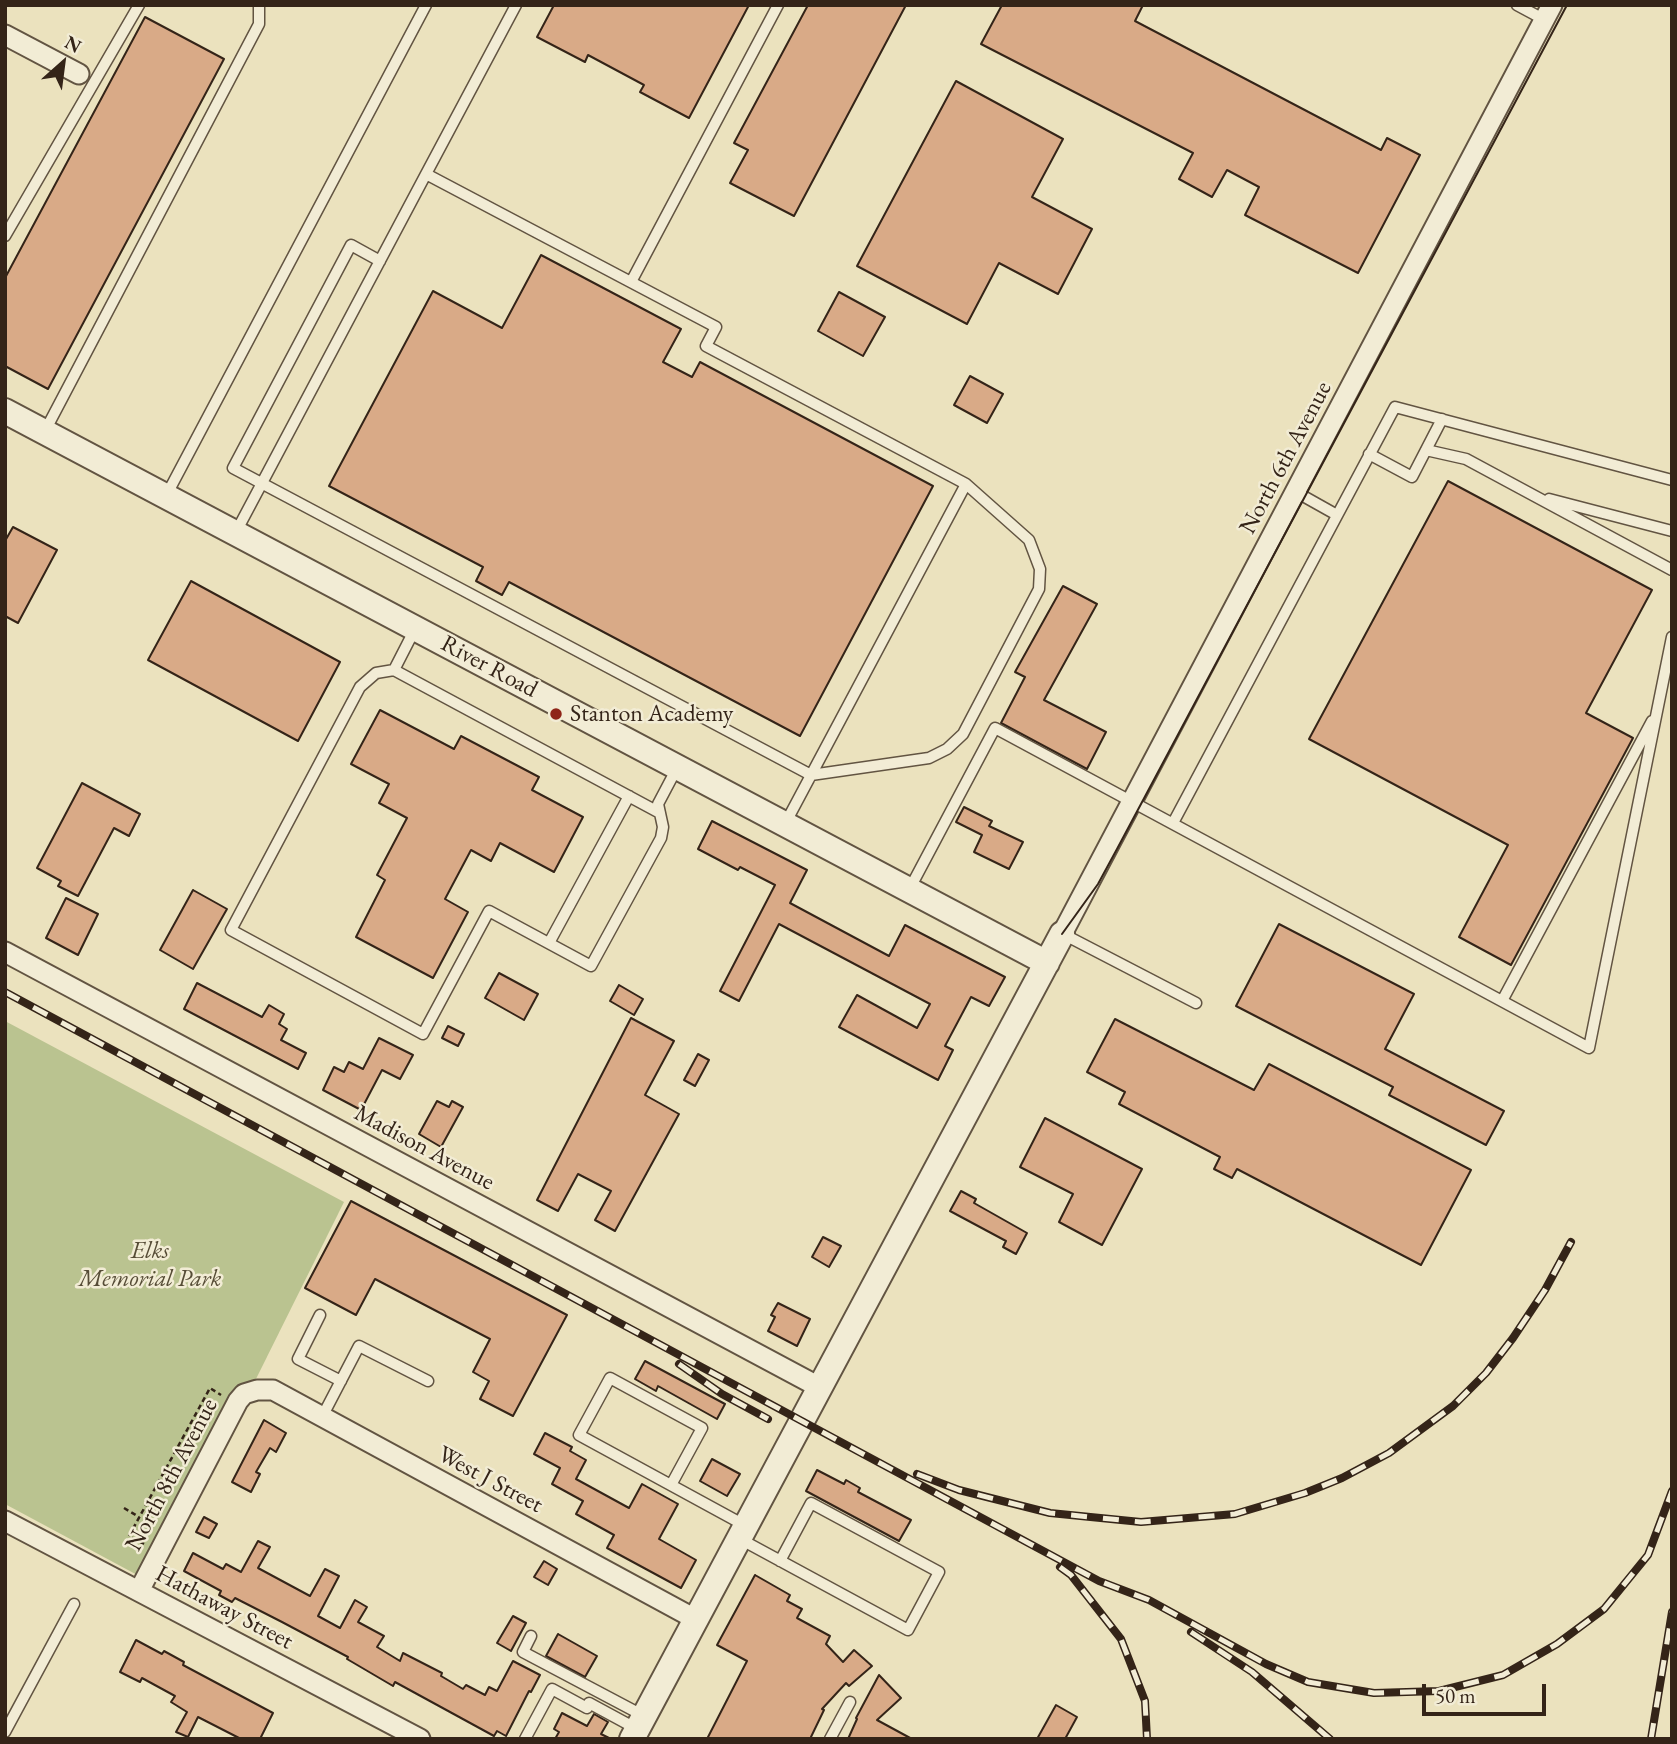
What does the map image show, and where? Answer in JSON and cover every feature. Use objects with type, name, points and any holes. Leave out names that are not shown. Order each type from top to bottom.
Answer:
[{"type":"street","name":"North 6th Avenue","points":[[1062,934],[1548,13]]},
{"type":"street","points":[[5,35],[79,74]]},
{"type":"street","name":"River Road","points":[[5,411],[1046,964]]},
{"type":"street","points":[[638,1728],[1062,934]]},
{"type":"street","name":"Madison Avenue","points":[[5,952],[818,1387]]},
{"type":"street","name":"West J Street","points":[[257,1390],[273,1390],[697,1620]]},
{"type":"street","name":"North 8th Avenue","points":[[139,1591],[236,1404],[244,1394],[257,1390]]},
{"type":"street","name":"Hathaway Street","points":[[5,1521],[420,1739]]},
{"type":"lane","points":[[5,236],[139,5]]},
{"type":"lane","points":[[44,432],[259,24],[259,5]]},
{"type":"lane","points":[[166,496],[426,5]]},
{"type":"lane","points":[[236,533],[516,5]]},
{"type":"lane","points":[[631,282],[778,5]]},
{"type":"lane","points":[[1517,5],[1548,13]]},
{"type":"lane","points":[[380,261],[351,245],[233,468],[811,775],[929,758],[947,749],[963,734],[1039,589],[1040,569],[1029,540],[966,484],[706,346],[716,327],[426,174]]},
{"type":"lane","points":[[1173,823],[1395,407],[1672,480]]},
{"type":"lane","points":[[1369,454],[1412,477],[1442,419]]},
{"type":"lane","points":[[1426,450],[1466,459],[1672,570]]},
{"type":"lane","points":[[785,825],[966,484]]},
{"type":"lane","points":[[1296,492],[1337,515]]},
{"type":"lane","points":[[1531,494],[1672,531]]},
{"type":"lane","points":[[394,670],[415,628]]},
{"type":"lane","points":[[908,890],[995,728],[1589,1048],[1672,637]]},
{"type":"lane","points":[[660,813],[394,670],[376,673],[360,687],[231,930],[423,1034],[489,911],[591,967],[662,838],[663,827],[660,813],[658,804],[677,767]]},
{"type":"lane","points":[[1502,1001],[1657,712]]},
{"type":"lane","points":[[549,943],[629,796]]},
{"type":"lane","points":[[1062,934],[1196,1003]]},
{"type":"lane","points":[[320,1315],[298,1359],[341,1381]]},
{"type":"lane","points":[[322,1417],[359,1346],[428,1381]]},
{"type":"lane","points":[[671,1485],[702,1428],[610,1378],[579,1435],[671,1485],[780,1560],[908,1630],[939,1572],[811,1503],[780,1560]]},
{"type":"lane","points":[[5,1732],[74,1604]]},
{"type":"lane","points":[[531,1636],[523,1652],[638,1728]]},
{"type":"lane","points":[[525,1739],[552,1689],[587,1708],[589,1703],[638,1728]]},
{"type":"lane","points":[[830,1739],[850,1702]]},
{"type":"path","points":[[159,1552],[129,1536],[210,1388],[236,1404]]},
{"type":"path","points":[[124,1508],[139,1517]]},
{"type":"green space","name":"Elks Memorial Park","points":[[5,1021],[344,1202],[154,1584],[5,1504]]},
{"type":"building","points":[[554,5],[749,5],[689,118],[640,92],[644,85],[588,55],[585,62],[537,37]]},
{"type":"building","points":[[808,5],[906,5],[794,216],[730,183],[748,150],[734,143]]},
{"type":"building","points":[[1002,5],[1143,5],[1135,21],[1381,150],[1387,138],[1420,155],[1358,273],[1245,215],[1259,187],[1227,170],[1212,197],[1179,179],[1193,153],[981,44]]},
{"type":"building","points":[[145,17],[224,59],[48,389],[5,366],[5,278]]},
{"type":"building","points":[[956,81],[1063,139],[1032,197],[1092,229],[1058,294],[999,263],[967,324],[857,266]]},
{"type":"building","points":[[541,255],[681,329],[663,362],[692,377],[700,362],[933,486],[800,736],[509,582],[502,595],[476,581],[483,567],[329,486],[433,291],[502,328]]},
{"type":"building","points":[[839,292],[885,317],[863,356],[818,331]]},
{"type":"building","points":[[970,376],[1003,394],[987,423],[954,405]]},
{"type":"building","points":[[1448,481],[1652,590],[1586,713],[1633,738],[1511,965],[1459,937],[1508,845],[1309,739]]},
{"type":"building","points":[[13,527],[57,550],[18,623],[5,616],[5,541]]},
{"type":"building","points":[[191,581],[340,662],[298,741],[148,660]]},
{"type":"building","points":[[1063,586],[1097,604],[1044,700],[1106,732],[1087,769],[1001,723],[1025,677],[1015,672]]},
{"type":"building","points":[[380,710],[454,749],[461,736],[539,777],[532,790],[583,817],[554,872],[500,843],[491,861],[471,850],[445,899],[468,912],[433,978],[356,937],[385,880],[377,875],[407,818],[379,803],[389,784],[351,764]]},
{"type":"building","points":[[82,783],[140,814],[129,836],[114,828],[78,896],[58,886],[61,881],[37,868]]},
{"type":"building","points":[[964,807],[992,821],[989,826],[1023,842],[1009,869],[974,852],[982,835],[956,822]]},
{"type":"building","points":[[712,821],[807,870],[790,903],[889,956],[905,925],[1005,977],[989,1006],[971,997],[945,1046],[953,1050],[938,1080],[839,1027],[857,995],[917,1028],[930,1004],[779,924],[739,1001],[720,991],[775,885],[698,849]]},
{"type":"building","points":[[193,890],[227,909],[193,969],[160,950]]},
{"type":"building","points":[[66,898],[98,914],[78,955],[46,938]]},
{"type":"building","points":[[1279,924],[1414,994],[1385,1049],[1504,1111],[1486,1145],[1389,1095],[1393,1087],[1236,1006]]},
{"type":"building","points":[[499,973],[538,994],[524,1020],[485,998]]},
{"type":"building","points":[[197,983],[262,1017],[269,1005],[284,1014],[279,1024],[287,1029],[281,1040],[306,1053],[298,1069],[184,1009]]},
{"type":"building","points":[[619,985],[643,999],[634,1015],[610,1001]]},
{"type":"building","points":[[631,1018],[674,1041],[645,1095],[679,1114],[615,1231],[595,1220],[611,1191],[578,1174],[558,1211],[537,1200]]},
{"type":"building","points":[[1115,1019],[1254,1090],[1269,1064],[1471,1170],[1421,1265],[1237,1169],[1232,1178],[1214,1169],[1220,1157],[1119,1104],[1125,1092],[1087,1072]]},
{"type":"building","points":[[448,1026],[464,1034],[458,1046],[442,1038]]},
{"type":"building","points":[[379,1038],[413,1055],[400,1079],[382,1070],[361,1110],[323,1090],[334,1067],[344,1072],[349,1062],[363,1069]]},
{"type":"building","points":[[698,1054],[709,1060],[695,1086],[684,1080]]},
{"type":"building","points":[[437,1101],[449,1107],[452,1101],[463,1107],[441,1147],[419,1134]]},
{"type":"building","points":[[1045,1118],[1142,1169],[1102,1245],[1059,1222],[1073,1194],[1020,1167]]},
{"type":"building","points":[[961,1191],[976,1199],[974,1203],[1027,1233],[1016,1254],[1003,1247],[1006,1241],[950,1211]]},
{"type":"building","points":[[351,1201],[567,1315],[513,1416],[480,1399],[489,1381],[473,1372],[490,1339],[375,1279],[356,1315],[305,1288]]},
{"type":"building","points":[[823,1237],[841,1246],[829,1267],[812,1257]]},
{"type":"building","points":[[778,1303],[810,1319],[797,1346],[768,1331],[775,1317],[771,1315]]},
{"type":"building","points":[[645,1361],[725,1404],[717,1419],[658,1386],[656,1391],[635,1379]]},
{"type":"building","points":[[264,1420],[286,1433],[276,1452],[270,1448],[256,1472],[260,1474],[251,1492],[232,1482]]},
{"type":"building","points":[[545,1433],[572,1447],[570,1451],[586,1460],[576,1479],[629,1508],[642,1484],[678,1504],[659,1539],[696,1560],[681,1588],[607,1548],[614,1535],[576,1514],[583,1501],[552,1484],[560,1468],[534,1454]]},
{"type":"building","points":[[712,1459],[740,1474],[727,1496],[700,1481]]},
{"type":"building","points":[[817,1470],[844,1484],[846,1480],[860,1488],[858,1492],[911,1520],[899,1541],[806,1491]]},
{"type":"building","points":[[204,1517],[217,1524],[209,1538],[196,1532]]},
{"type":"building","points":[[258,1541],[270,1547],[258,1568],[310,1596],[325,1569],[339,1576],[318,1616],[340,1628],[355,1600],[367,1607],[358,1622],[384,1636],[377,1647],[400,1661],[403,1653],[442,1673],[441,1676],[463,1689],[466,1685],[485,1695],[489,1687],[497,1691],[513,1661],[540,1675],[506,1736],[497,1731],[494,1736],[395,1682],[393,1686],[347,1659],[348,1657],[282,1622],[235,1598],[232,1602],[219,1595],[221,1591],[184,1571],[193,1553],[223,1569],[226,1564],[241,1572]]},
{"type":"building","points":[[544,1561],[557,1569],[548,1585],[534,1577]]},
{"type":"building","points":[[755,1575],[790,1595],[787,1601],[802,1609],[797,1618],[830,1636],[826,1644],[843,1662],[854,1650],[872,1666],[849,1686],[846,1683],[822,1709],[824,1710],[810,1739],[707,1739],[747,1661],[717,1645]]},
{"type":"building","points":[[513,1616],[526,1623],[511,1651],[497,1643]]},
{"type":"building","points":[[558,1634],[597,1656],[585,1677],[546,1656]]},
{"type":"building","points":[[136,1640],[162,1654],[164,1651],[184,1662],[183,1665],[273,1713],[260,1739],[241,1739],[198,1717],[188,1737],[176,1732],[187,1712],[171,1702],[175,1696],[142,1678],[140,1682],[120,1672]]},
{"type":"building","points":[[879,1675],[901,1698],[877,1720],[912,1739],[848,1739]]},
{"type":"building","points":[[1056,1705],[1077,1717],[1065,1739],[1037,1739]]},
{"type":"building","points":[[562,1713],[587,1726],[594,1714],[608,1722],[601,1734],[611,1739],[555,1739],[559,1732],[554,1729]]},
{"type":"tram line","points":[[1062,934],[1098,884],[1567,5]]},
{"type":"railway","points":[[5,992],[1099,1581],[1149,1600],[1266,1664],[1308,1682],[1374,1693],[1439,1691],[1503,1675],[1557,1644],[1604,1609],[1648,1555],[1672,1491]]},
{"type":"railway","points":[[917,1474],[959,1490],[1050,1513],[1141,1522],[1235,1514],[1305,1493],[1342,1478],[1389,1453],[1453,1406],[1486,1373],[1513,1338],[1545,1290],[1571,1242]]},
{"type":"railway","points":[[679,1364],[722,1394],[768,1419]]},
{"type":"railway","points":[[1060,1567],[1071,1575],[1121,1639],[1145,1701],[1147,1739]]},
{"type":"railway","points":[[1651,1739],[1672,1612]]},
{"type":"railway","points":[[1191,1632],[1252,1672],[1330,1739]]},
{"type":"place","name":"Stanton Academy","points":[[556,714]]}]
